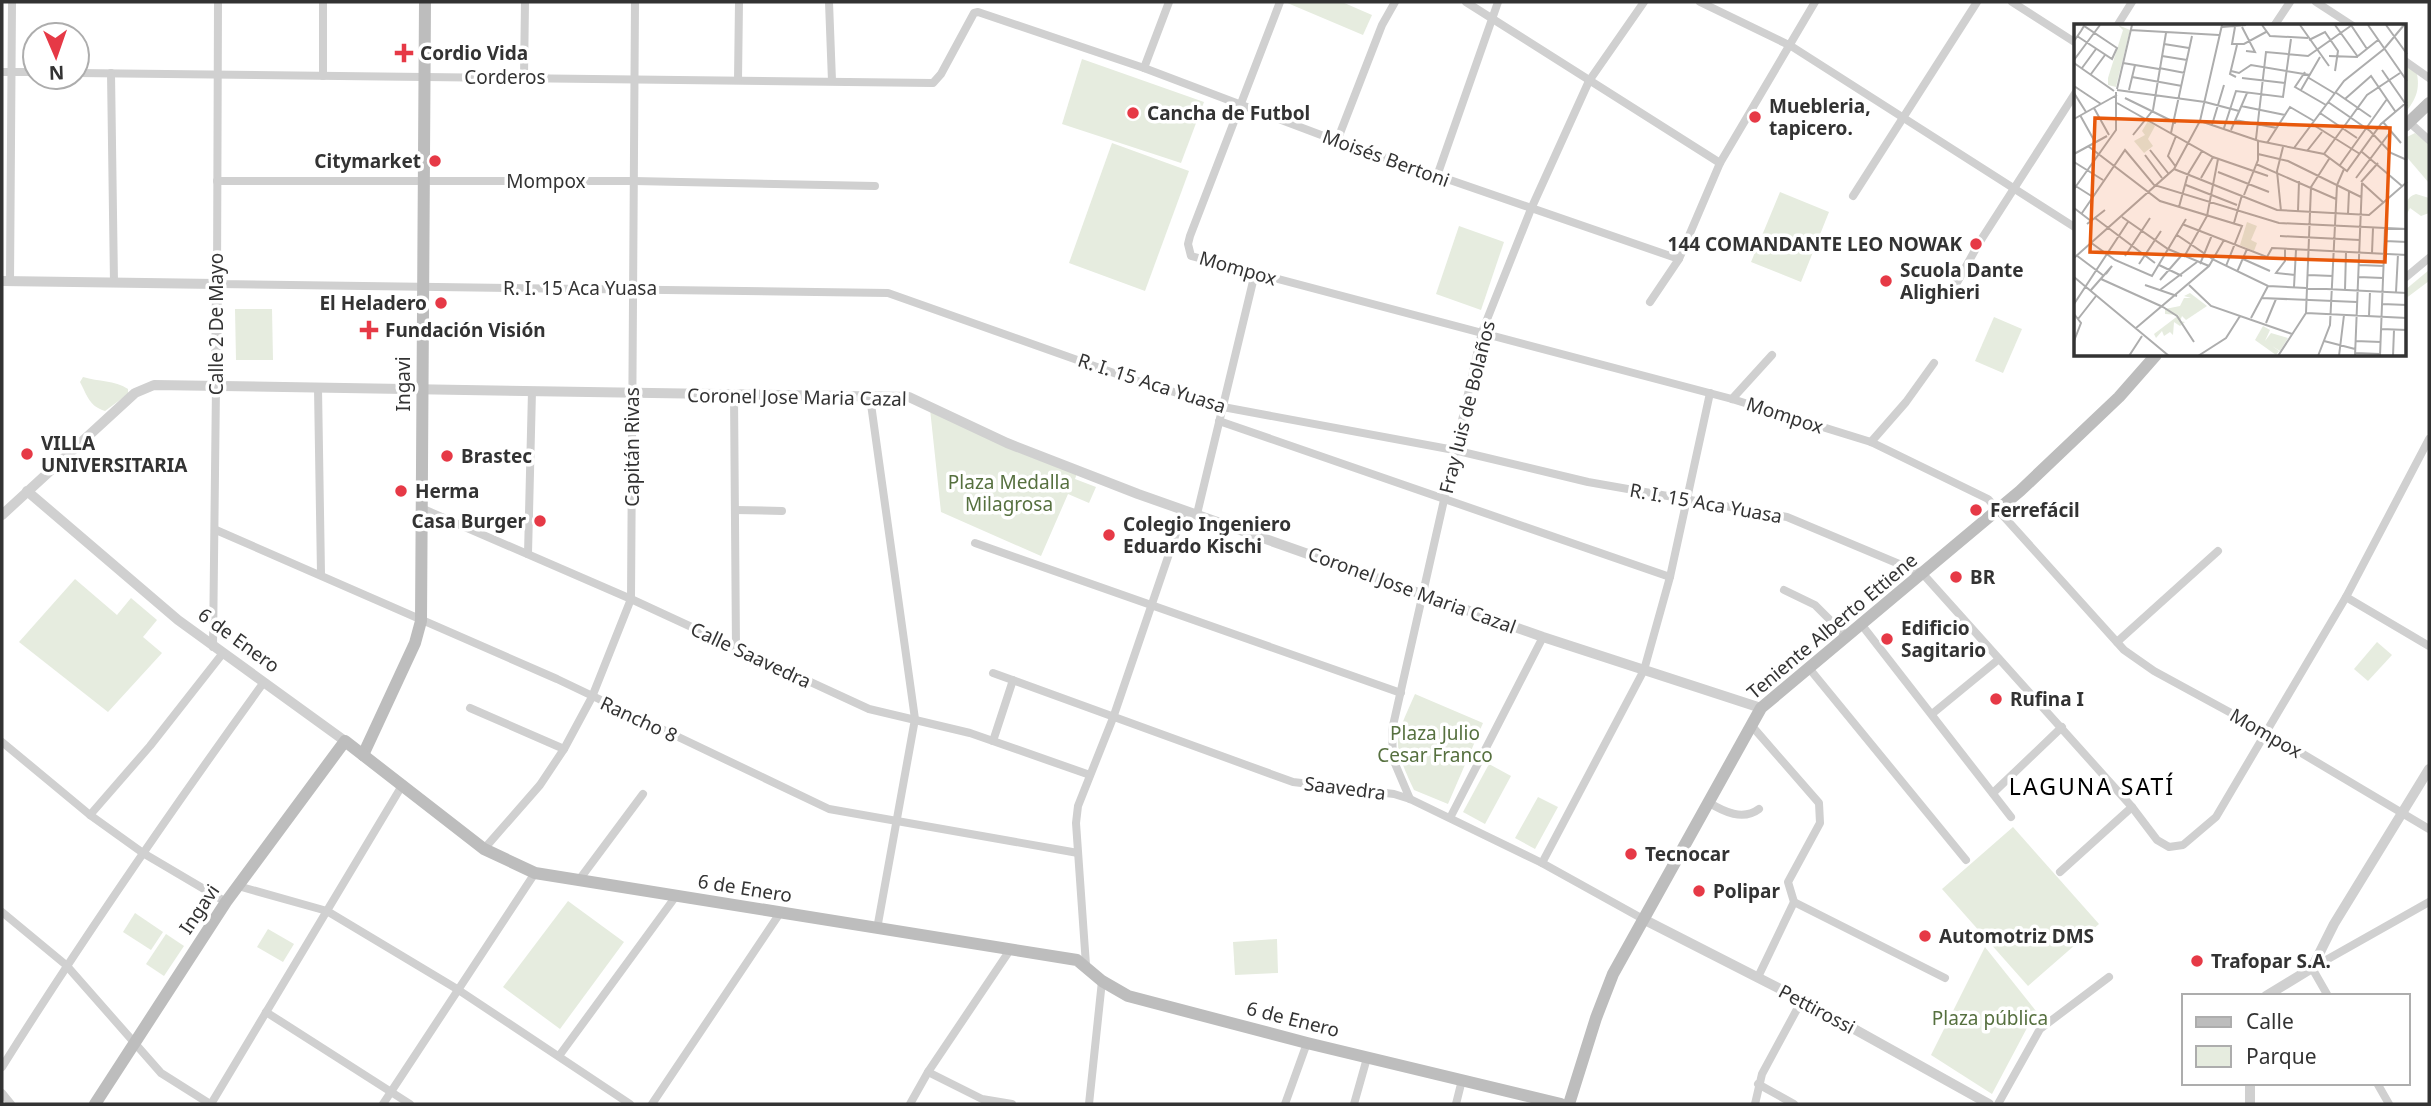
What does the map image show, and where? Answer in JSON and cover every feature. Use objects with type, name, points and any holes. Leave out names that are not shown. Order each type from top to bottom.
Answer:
[{"type":"main road","name":"Ingavi","points":[[363,755],[415,643],[421,621],[425,2]]},
{"type":"main road","points":[[2407,124],[2429,103]]},
{"type":"main road","name":"Teniente Alberto Ettiene","points":[[1569,1104],[1604,996],[1643,919],[1761,708],[1997,510],[2119,397],[2153,357]]},
{"type":"main road","name":"Ingavi","points":[[95,1104],[237,886],[345,741]]},
{"type":"main road","name":"6 de Enero","points":[[345,741],[484,849],[535,873],[1077,960],[1102,981],[1128,996],[1367,1058],[1561,1104]]},
{"type":"street","points":[[6,281],[6,177],[12,72],[12,2]]},
{"type":"street","name":"Calle 2 De Mayo","points":[[218,2],[218,650]]},
{"type":"street","points":[[323,2],[323,76]]},
{"type":"street","points":[[524,77],[525,2]]},
{"type":"street","name":"Capitán Rivas","points":[[484,849],[540,785],[564,749],[592,697],[631,599],[635,2]]},
{"type":"street","points":[[738,80],[739,2]]},
{"type":"street","points":[[829,2],[832,81]]},
{"type":"street","points":[[1144,68],[1169,2]]},
{"type":"street","points":[[1241,104],[1280,2]]},
{"type":"street","points":[[1337,141],[1382,25],[1395,2]]},
{"type":"street","points":[[1466,2],[1720,163]]},
{"type":"street","points":[[1437,176],[1498,2]]},
{"type":"street","name":"Fray luis de Bolaños","points":[[1410,799],[1397,772],[1391,746],[1482,332],[1531,209],[1589,81],[1644,2]]},
{"type":"street","points":[[1700,2],[1791,46],[2074,227]]},
{"type":"street","points":[[1650,302],[1679,259],[1720,163],[1815,2]]},
{"type":"street","points":[[1853,196],[1977,2]]},
{"type":"street","points":[[2012,2],[2074,42]]},
{"type":"street","points":[[2118,24],[2132,2]]},
{"type":"street","points":[[2275,24],[2290,2]]},
{"type":"street","points":[[2316,2],[2350,24]]},
{"type":"street","name":"Moisés Bertoni","points":[[933,83],[941,74],[975,13],[1144,68],[1337,141],[1679,259]]},
{"type":"street","points":[[2406,62],[2429,78]]},
{"type":"street","points":[[2,72],[21,72]]},
{"type":"street","name":"Corderos","points":[[91,73],[933,83]]},
{"type":"street","points":[[111,73],[114,283]]},
{"type":"street","points":[[1950,297],[1979,243],[2074,95]]},
{"type":"street","name":"Mompox","points":[[1241,104],[1188,244],[1192,256],[1197,260],[1710,393],[1871,442],[1988,499],[2117,642],[2154,671],[2266,732],[2429,829]]},
{"type":"street","points":[[2407,124],[2429,140]]},
{"type":"street","name":"Mompox","points":[[217,181],[634,181],[875,186]]},
{"type":"street","points":[[2406,277],[2429,258]]},
{"type":"street","points":[[1197,514],[1255,273]]},
{"type":"street","name":"R. I. 15 Aca Yuasa","points":[[6,281],[888,293],[1128,378],[1223,407],[1454,450],[1687,501],[1787,517],[1923,573],[2062,727],[2157,840],[2169,847],[2183,845],[2216,817],[2266,732]]},
{"type":"street","points":[[1732,399],[1772,355]]},
{"type":"street","points":[[1871,442],[1906,402],[1934,363]]},
{"type":"street","name":"Coronel Jose Maria Cazal","points":[[2,515],[135,393],[146,387],[909,397],[1020,448],[1184,510],[1543,637],[1761,708]]},
{"type":"street","points":[[318,388],[321,574]]},
{"type":"street","points":[[528,554],[532,391]]},
{"type":"street","points":[[1542,863],[1644,670],[1670,577],[1710,393]]},
{"type":"street","points":[[734,394],[736,648]]},
{"type":"street","points":[[870,397],[915,719],[877,929]]},
{"type":"street","points":[[1219,421],[1670,577]]},
{"type":"street","points":[[2266,732],[2346,597],[2429,439]]},
{"type":"street","points":[[2420,453],[2429,458]]},
{"type":"street","name":"6 de Enero","points":[[27,491],[218,650],[345,741]]},
{"type":"street","name":"Calle Saavedra","points":[[421,508],[631,599],[869,709],[993,741],[1090,775]]},
{"type":"street","points":[[735,510],[782,511]]},
{"type":"street","points":[[1086,965],[1078,853],[1078,806],[1113,718],[1184,510]]},
{"type":"street","name":"Rancho 8","points":[[216,530],[321,574],[592,697],[829,809],[1078,853]]},
{"type":"street","points":[[975,543],[1149,607],[1401,693]]},
{"type":"street","points":[[2117,642],[2218,551]]},
{"type":"street","points":[[1784,590],[1815,605],[1846,636]]},
{"type":"street","points":[[2346,597],[2429,646]]},
{"type":"street","points":[[1861,624],[2011,817]]},
{"type":"street","points":[[1451,816],[1543,637]]},
{"type":"street","points":[[90,815],[150,746],[218,650]]},
{"type":"street","points":[[1931,714],[1999,659]]},
{"type":"street","points":[[1808,667],[1966,860]]},
{"type":"street","name":"Saavedra","points":[[993,673],[1293,782],[1394,794],[1410,799],[1451,816],[1643,919]]},
{"type":"street","points":[[993,741],[1013,680]]},
{"type":"street","points":[[2,1067],[66,965],[264,682]]},
{"type":"street","points":[[470,708],[564,749]]},
{"type":"street","points":[[1751,725],[1819,803],[1820,823],[1788,882],[1794,902],[1758,978]]},
{"type":"street","points":[[1993,793],[2062,727]]},
{"type":"street","points":[[2,742],[90,815],[143,853],[226,902]]},
{"type":"street","points":[[2312,968],[2334,924],[2429,768]]},
{"type":"street","points":[[2,912],[66,965],[161,1073],[211,1104],[403,784]]},
{"type":"street","points":[[579,880],[643,794]]},
{"type":"street","points":[[1709,802],[1733,815],[1750,816],[1759,809]]},
{"type":"street","points":[[2060,872],[2132,807]]},
{"type":"street","points":[[383,1104],[535,873]]},
{"type":"street","points":[[237,886],[327,911],[457,989],[630,1104]]},
{"type":"street","points":[[559,1056],[676,896]]},
{"type":"street","points":[[1794,902],[1945,978]]},
{"type":"street","points":[[2269,994],[2426,904],[2429,916]]},
{"type":"street","points":[[652,1104],[780,913]]},
{"type":"street","name":"Pettirossi","points":[[1643,919],[1801,1000],[1989,1104]]},
{"type":"street","points":[[910,1104],[928,1072],[1010,950]]},
{"type":"street","points":[[2312,968],[2327,994]]},
{"type":"street","points":[[1998,1104],[2040,1029],[2109,977]]},
{"type":"street","points":[[1089,1104],[1102,981]]},
{"type":"street","points":[[1755,1104],[1758,1084],[1801,1000]]},
{"type":"street","points":[[266,1012],[410,1104]]},
{"type":"street","points":[[1284,1104],[1307,1043]]},
{"type":"street","points":[[1354,1104],[1367,1058]]},
{"type":"street","points":[[928,1072],[982,1099],[1012,1104]]},
{"type":"street","points":[[1456,1104],[1462,1080]]},
{"type":"street","points":[[1758,1084],[1794,1104]]},
{"type":"street","points":[[2250,1085],[2250,1104]]},
{"type":"street","points":[[2378,1085],[2389,1104]]},
{"type":"street","points":[[2,1093],[11,1104]]},
{"type":"green space","points":[[1285,2],[1342,2],[1372,15],[1363,35]]},
{"type":"green space","name":"Cancha de Futbol","points":[[1082,59],[1204,102],[1181,163],[1062,124]]},
{"type":"green space","points":[[2406,60],[2414,63],[2418,77],[2413,101],[2406,112]]},
{"type":"green space","points":[[2415,133],[2429,144],[2429,183],[2406,156],[2406,138]]},
{"type":"green space","points":[[1112,143],[1189,171],[1145,291],[1069,263]]},
{"type":"green space","points":[[1780,192],[1829,212],[1801,282],[1751,262]]},
{"type":"green space","points":[[2412,195],[2429,198],[2429,213],[2421,216],[2410,208],[2406,216],[2408,200]]},
{"type":"green space","points":[[1459,226],[1504,242],[1481,310],[1436,294]]},
{"type":"green space","points":[[2429,270],[2429,281],[2406,298],[2406,289]]},
{"type":"green space","points":[[235,309],[272,309],[273,360],[236,360]]},
{"type":"green space","points":[[1994,317],[2022,329],[2003,373],[1975,361]]},
{"type":"green space","points":[[83,377],[117,384],[128,389],[128,394],[105,411],[89,400],[80,382]]},
{"type":"green space","name":"Plaza Medalla Milagrosa","points":[[930,409],[1077,473],[1075,479],[1096,487],[1089,503],[1068,494],[1041,556],[941,512]]},
{"type":"green space","points":[[75,579],[117,615],[131,598],[157,620],[143,637],[162,653],[108,712],[19,642]]},
{"type":"green space","points":[[2377,642],[2392,655],[2368,681],[2354,669]]},
{"type":"green space","name":"Plaza Julio Cesar Franco","points":[[1415,694],[1483,723],[1448,804],[1414,790],[1401,761],[1399,733]]},
{"type":"green space","points":[[1489,764],[1511,776],[1485,824],[1463,812]]},
{"type":"green space","points":[[1538,797],[1558,807],[1535,849],[1515,838]]},
{"type":"green space","points":[[2013,827],[2099,924],[2028,986],[1942,889]]},
{"type":"green space","points":[[568,901],[624,942],[560,1029],[503,987]]},
{"type":"green space","points":[[135,913],[163,932],[151,950],[123,932]]},
{"type":"green space","points":[[268,929],[294,944],[283,962],[257,947]]},
{"type":"green space","points":[[166,934],[184,946],[164,976],[146,964]]},
{"type":"green space","points":[[1277,939],[1278,973],[1235,975],[1233,942]]},
{"type":"green space","name":"Plaza pública","points":[[1985,947],[2036,1011],[1992,1094],[1931,1055]]},
{"type":"place","name":"Cordio Vida","points":[[404,53]]},
{"type":"place","name":"Cancha de Futbol","points":[[1133,113]]},
{"type":"place","name":"Muebleria, tapicero.","points":[[1755,117]]},
{"type":"place","name":"Citymarket","points":[[435,161]]},
{"type":"place","name":"144 COMANDANTE LEO NOWAK","points":[[1976,244]]},
{"type":"place","name":"Scuola Dante Alighieri","points":[[1886,281]]},
{"type":"place","name":"El Heladero","points":[[441,303]]},
{"type":"place","name":"Fundación Visión","points":[[369,330]]},
{"type":"place","name":"VILLA UNIVERSITARIA","points":[[27,454]]},
{"type":"place","name":"Brastec","points":[[447,456]]},
{"type":"place","name":"Herma","points":[[401,491]]},
{"type":"place","name":"Ferrefácil","points":[[1976,510]]},
{"type":"place","name":"Casa Burger","points":[[540,521]]},
{"type":"place","name":"Colegio Ingeniero Eduardo Kischi","points":[[1109,535]]},
{"type":"place","name":"BR","points":[[1956,577]]},
{"type":"place","name":"Edificio Sagitario","points":[[1887,639]]},
{"type":"place","name":"Rufina I","points":[[1996,699]]},
{"type":"place","name":"Tecnocar","points":[[1631,854]]},
{"type":"place","name":"Polipar","points":[[1699,891]]},
{"type":"place","name":"Automotriz DMS","points":[[1925,936]]},
{"type":"place","name":"Trafopar S.A.","points":[[2197,961]]},
{"type":"district","name":"LAGUNA SATÍ","points":[[2092,787]]}]
